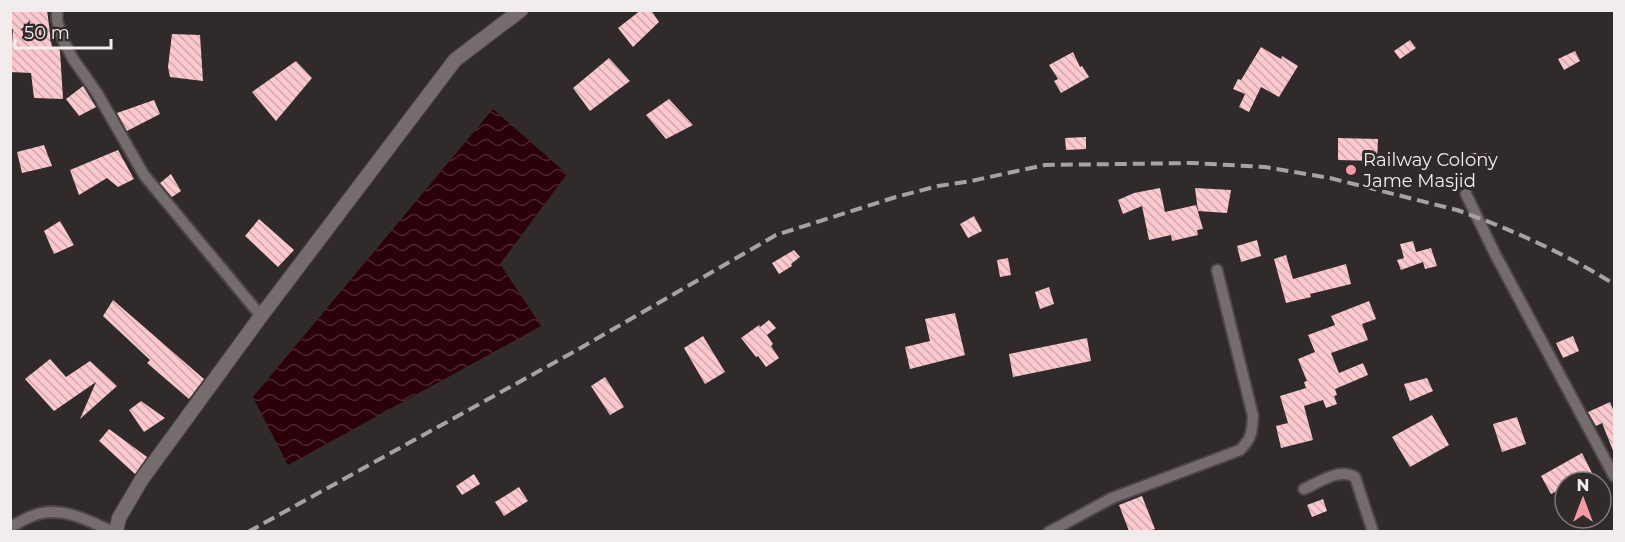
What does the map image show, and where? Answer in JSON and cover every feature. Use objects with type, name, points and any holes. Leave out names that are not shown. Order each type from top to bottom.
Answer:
[{"type":"street","points":[[57,10],[62,38],[73,59],[97,93],[144,175],[261,316]]},
{"type":"street","points":[[10,528],[31,516],[55,511],[68,513],[115,531],[119,518],[142,479],[261,316],[455,60],[521,10]]},
{"type":"street","points":[[1466,194],[1495,254],[1614,476]]},
{"type":"street","points":[[1048,531],[1112,498],[1240,450],[1248,442],[1252,432],[1253,416],[1217,270]]},
{"type":"street","points":[[1304,489],[1338,473],[1355,477],[1373,531]]},
{"type":"water","points":[[493,109],[567,174],[500,264],[541,326],[288,465],[253,397]]},
{"type":"building","points":[[10,10],[47,10],[52,48],[60,51],[63,99],[34,98],[31,73],[10,72],[13,29],[10,29]]},
{"type":"building","points":[[641,10],[651,10],[659,22],[633,47],[618,28]]},
{"type":"building","points":[[172,34],[200,35],[203,81],[170,77],[168,67]]},
{"type":"building","points":[[1410,40],[1416,48],[1400,59],[1394,51]]},
{"type":"building","points":[[1261,47],[1298,66],[1279,97],[1261,87],[1249,112],[1239,107],[1245,94],[1233,89]]},
{"type":"building","points":[[1575,51],[1580,61],[1564,70],[1558,59]]},
{"type":"building","points":[[1073,52],[1080,67],[1082,66],[1089,77],[1061,93],[1054,81],[1058,79],[1049,65]]},
{"type":"building","points":[[609,58],[630,81],[590,111],[573,88]]},
{"type":"building","points":[[296,61],[312,78],[276,121],[252,92]]},
{"type":"building","points":[[83,86],[96,107],[79,116],[66,99]]},
{"type":"building","points":[[669,99],[693,125],[666,139],[646,115]]},
{"type":"building","points":[[154,100],[160,114],[127,131],[117,113]]},
{"type":"building","points":[[1086,137],[1086,149],[1066,150],[1065,138]]},
{"type":"building","points":[[1338,138],[1378,139],[1377,161],[1338,160]]},
{"type":"building","points":[[44,145],[52,166],[22,173],[17,152]]},
{"type":"building","points":[[118,150],[134,179],[118,187],[107,178],[79,195],[70,170]]},
{"type":"building","points":[[1471,153],[1491,153],[1491,163],[1471,164]]},
{"type":"building","points":[[171,174],[181,191],[172,197],[160,183]]},
{"type":"building","points":[[1160,188],[1165,212],[1196,205],[1203,229],[1197,230],[1198,235],[1172,241],[1171,235],[1149,240],[1142,206],[1123,214],[1118,200],[1134,193]]},
{"type":"building","points":[[1195,188],[1231,190],[1227,213],[1198,211]]},
{"type":"building","points":[[974,216],[982,231],[968,238],[960,224]]},
{"type":"building","points":[[259,219],[294,250],[278,267],[245,236]]},
{"type":"building","points":[[60,221],[74,245],[54,254],[44,231]]},
{"type":"building","points":[[1257,240],[1261,256],[1241,262],[1237,246]]},
{"type":"building","points":[[1413,241],[1416,252],[1431,248],[1437,266],[1425,269],[1423,262],[1401,270],[1397,260],[1404,258],[1400,244]]},
{"type":"building","points":[[794,250],[800,257],[791,264],[792,266],[779,274],[772,263]]},
{"type":"building","points":[[1286,255],[1293,279],[1346,264],[1351,284],[1310,294],[1311,297],[1286,303],[1274,259]]},
{"type":"building","points":[[1008,258],[1011,275],[1000,277],[997,260]]},
{"type":"building","points":[[1049,287],[1054,304],[1040,309],[1035,292]]},
{"type":"building","points":[[113,300],[204,379],[189,399],[147,363],[150,360],[103,316]]},
{"type":"building","points":[[1369,301],[1376,319],[1362,324],[1368,340],[1331,353],[1339,373],[1363,363],[1368,375],[1335,389],[1337,395],[1334,396],[1337,404],[1326,408],[1323,400],[1304,406],[1313,440],[1281,448],[1276,426],[1288,423],[1280,396],[1306,388],[1304,382],[1307,381],[1298,359],[1315,352],[1308,335],[1335,325],[1331,316]]},
{"type":"building","points":[[955,313],[965,355],[910,369],[905,347],[930,341],[925,319]]},
{"type":"building","points":[[769,320],[776,328],[767,335],[779,358],[766,367],[741,338]]},
{"type":"building","points":[[703,336],[725,372],[705,384],[684,348]]},
{"type":"building","points":[[1573,336],[1579,351],[1563,358],[1556,343]]},
{"type":"building","points":[[1087,338],[1091,361],[1013,377],[1009,354]]},
{"type":"building","points":[[50,359],[66,377],[90,361],[117,386],[80,419],[96,382],[54,411],[25,379]]},
{"type":"building","points":[[605,377],[624,407],[610,415],[591,386]]},
{"type":"building","points":[[1427,378],[1433,391],[1410,401],[1404,384]]},
{"type":"building","points":[[141,401],[165,418],[144,432],[129,410]]},
{"type":"building","points":[[1610,402],[1614,412],[1614,453],[1602,423],[1596,426],[1588,412]]},
{"type":"building","points":[[1432,415],[1449,445],[1410,467],[1392,437]]},
{"type":"building","points":[[1517,417],[1526,444],[1502,452],[1493,424]]},
{"type":"building","points":[[109,429],[147,457],[135,474],[99,441]]},
{"type":"building","points":[[1582,453],[1590,470],[1553,470],[1553,493],[1551,494],[1541,476]]},
{"type":"building","points":[[474,474],[480,484],[462,495],[456,486]]},
{"type":"building","points":[[519,487],[528,501],[504,516],[495,502]]},
{"type":"building","points":[[1142,496],[1155,529],[1129,531],[1119,505]]},
{"type":"building","points":[[1323,499],[1327,511],[1312,517],[1307,505]]},
{"type":"railway","points":[[248,532],[577,350],[776,235],[938,186],[1045,165],[1192,163],[1265,167],[1330,178],[1477,217],[1557,252],[1614,284]]},
{"type":"place","name":"Railway Colony Jame Masjid","points":[[1351,170]]}]
